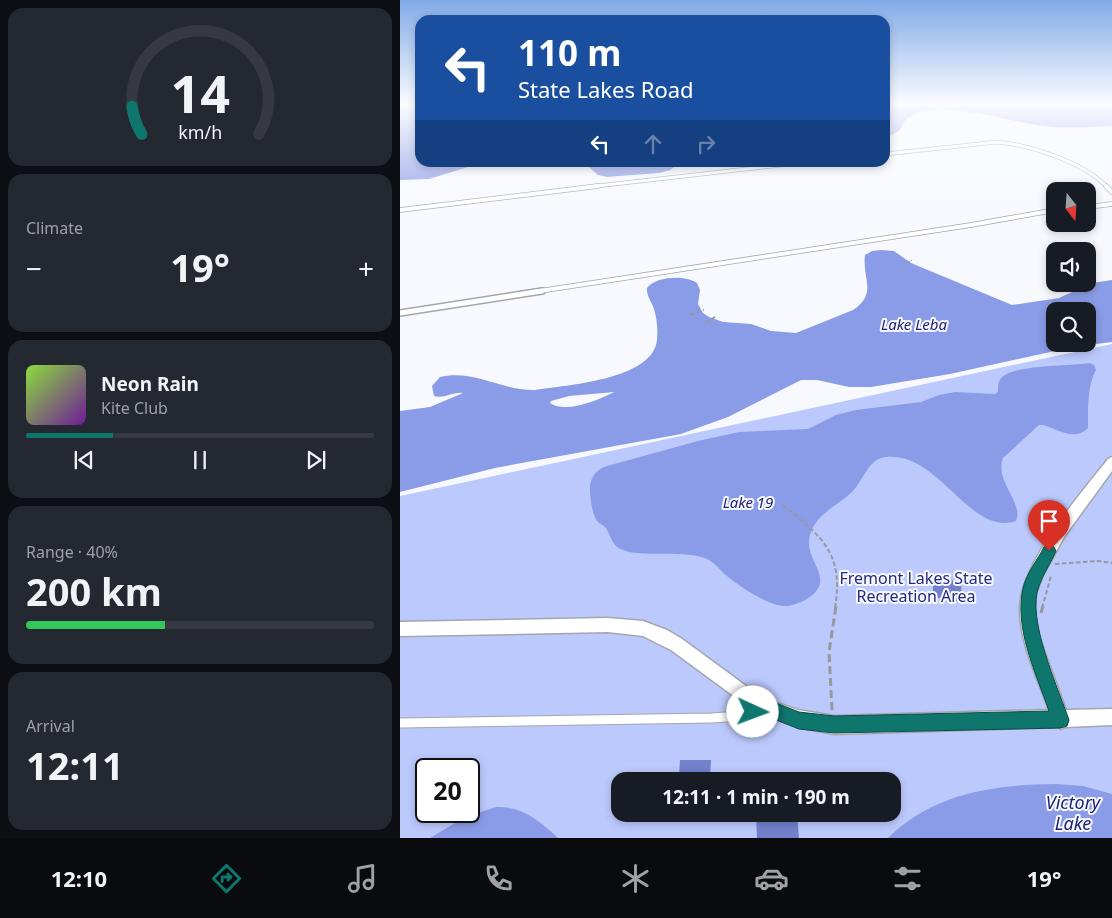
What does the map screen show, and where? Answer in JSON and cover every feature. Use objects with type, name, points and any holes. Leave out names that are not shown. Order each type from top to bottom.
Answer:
[{"type":"street","points":[[1061,720],[1038,654],[1027,612],[1031,586],[1048,562],[1068,522],[1112,462]]},
{"type":"street","points":[[400,629],[602,626],[647,630],[664,636],[685,649],[731,685],[766,708],[799,720],[834,725],[1061,720],[1112,717]]},
{"type":"lane","points":[[890,153],[977,144]]},
{"type":"lane","points":[[1017,144],[1079,167],[1100,180],[1112,192]]},
{"type":"lane","points":[[400,210],[762,167]]},
{"type":"lane","points":[[1096,206],[1111,203]]},
{"type":"lane","points":[[400,313],[972,225],[1046,212]]},
{"type":"lane","points":[[400,723],[712,718],[740,716],[766,708]]},
{"type":"path","points":[[902,266],[912,260]]},
{"type":"path","points":[[690,315],[704,310]]},
{"type":"path","points":[[706,323],[715,317]]},
{"type":"path","points":[[783,506],[818,533],[831,552],[838,572],[838,598],[830,644],[830,683],[834,725]]},
{"type":"path","points":[[1027,612],[1043,614],[1048,562],[1074,565],[1101,560],[1112,563]]},
{"type":"green space","name":"Fremont Lakes State Recreation Area","points":[[1112,344],[1112,838],[400,838],[400,496],[1075,352],[1096,352],[1096,347]]},
{"type":"water","points":[[400,144],[415,144],[415,167],[468,167],[429,179],[400,180]]},
{"type":"water","points":[[589,167],[674,167],[659,173],[607,177],[598,175]]},
{"type":"water","name":"Lake Leba","points":[[872,251],[894,251],[911,263],[1012,305],[1059,298],[1072,292],[1096,292],[1096,282],[1112,280],[1112,342],[1096,344],[1096,302],[1046,302],[1046,352],[1050,352],[950,374],[871,387],[849,387],[817,380],[801,380],[728,417],[681,434],[495,468],[400,492],[400,411],[430,407],[463,393],[441,397],[434,396],[432,386],[440,377],[452,375],[465,376],[511,387],[535,390],[586,383],[625,372],[641,364],[652,353],[657,340],[656,317],[647,294],[647,288],[657,281],[671,278],[692,280],[697,283],[700,290],[698,304],[703,313],[709,317],[723,322],[751,324],[771,331],[796,333],[853,310],[861,304],[867,291],[865,255]],"holes":[[[614,392],[582,405],[564,407],[550,403],[551,401],[569,396]]]},
{"type":"water","name":"Lake 19","points":[[1090,363],[1094,365],[1096,370],[1091,383],[1088,428],[1083,432],[1072,434],[1039,425],[1003,458],[1002,475],[1016,507],[1016,521],[999,523],[984,517],[922,467],[905,459],[880,458],[871,465],[853,491],[825,513],[814,526],[810,534],[809,544],[820,583],[812,596],[797,604],[780,605],[756,596],[727,576],[707,559],[685,554],[644,554],[622,550],[615,545],[606,528],[597,521],[594,515],[590,492],[592,479],[596,473],[607,466],[698,441],[739,432],[808,429],[836,415],[856,410],[921,402],[939,395],[955,392],[995,394],[998,392],[1001,378],[1012,372],[1022,369]]},
{"type":"water","name":"Victory Lake","points":[[1056,784],[1083,786],[1112,794],[1112,838],[888,838],[925,810],[966,794],[1010,786]]},
{"type":"water","points":[[496,807],[514,809],[530,815],[558,838],[430,838],[455,823],[480,823],[480,812]]},
{"type":"building","points":[[933,577],[961,582],[962,602],[933,597]]},
{"type":"building","points":[[680,760],[711,760],[710,772],[679,772]]},
{"type":"building","points":[[756,822],[798,822],[799,838],[757,838]]},
{"type":"route","points":[[753,712],[766,708],[799,720],[834,725],[1061,720],[1038,654],[1027,612],[1028,595],[1031,586],[1049,551]]}]
